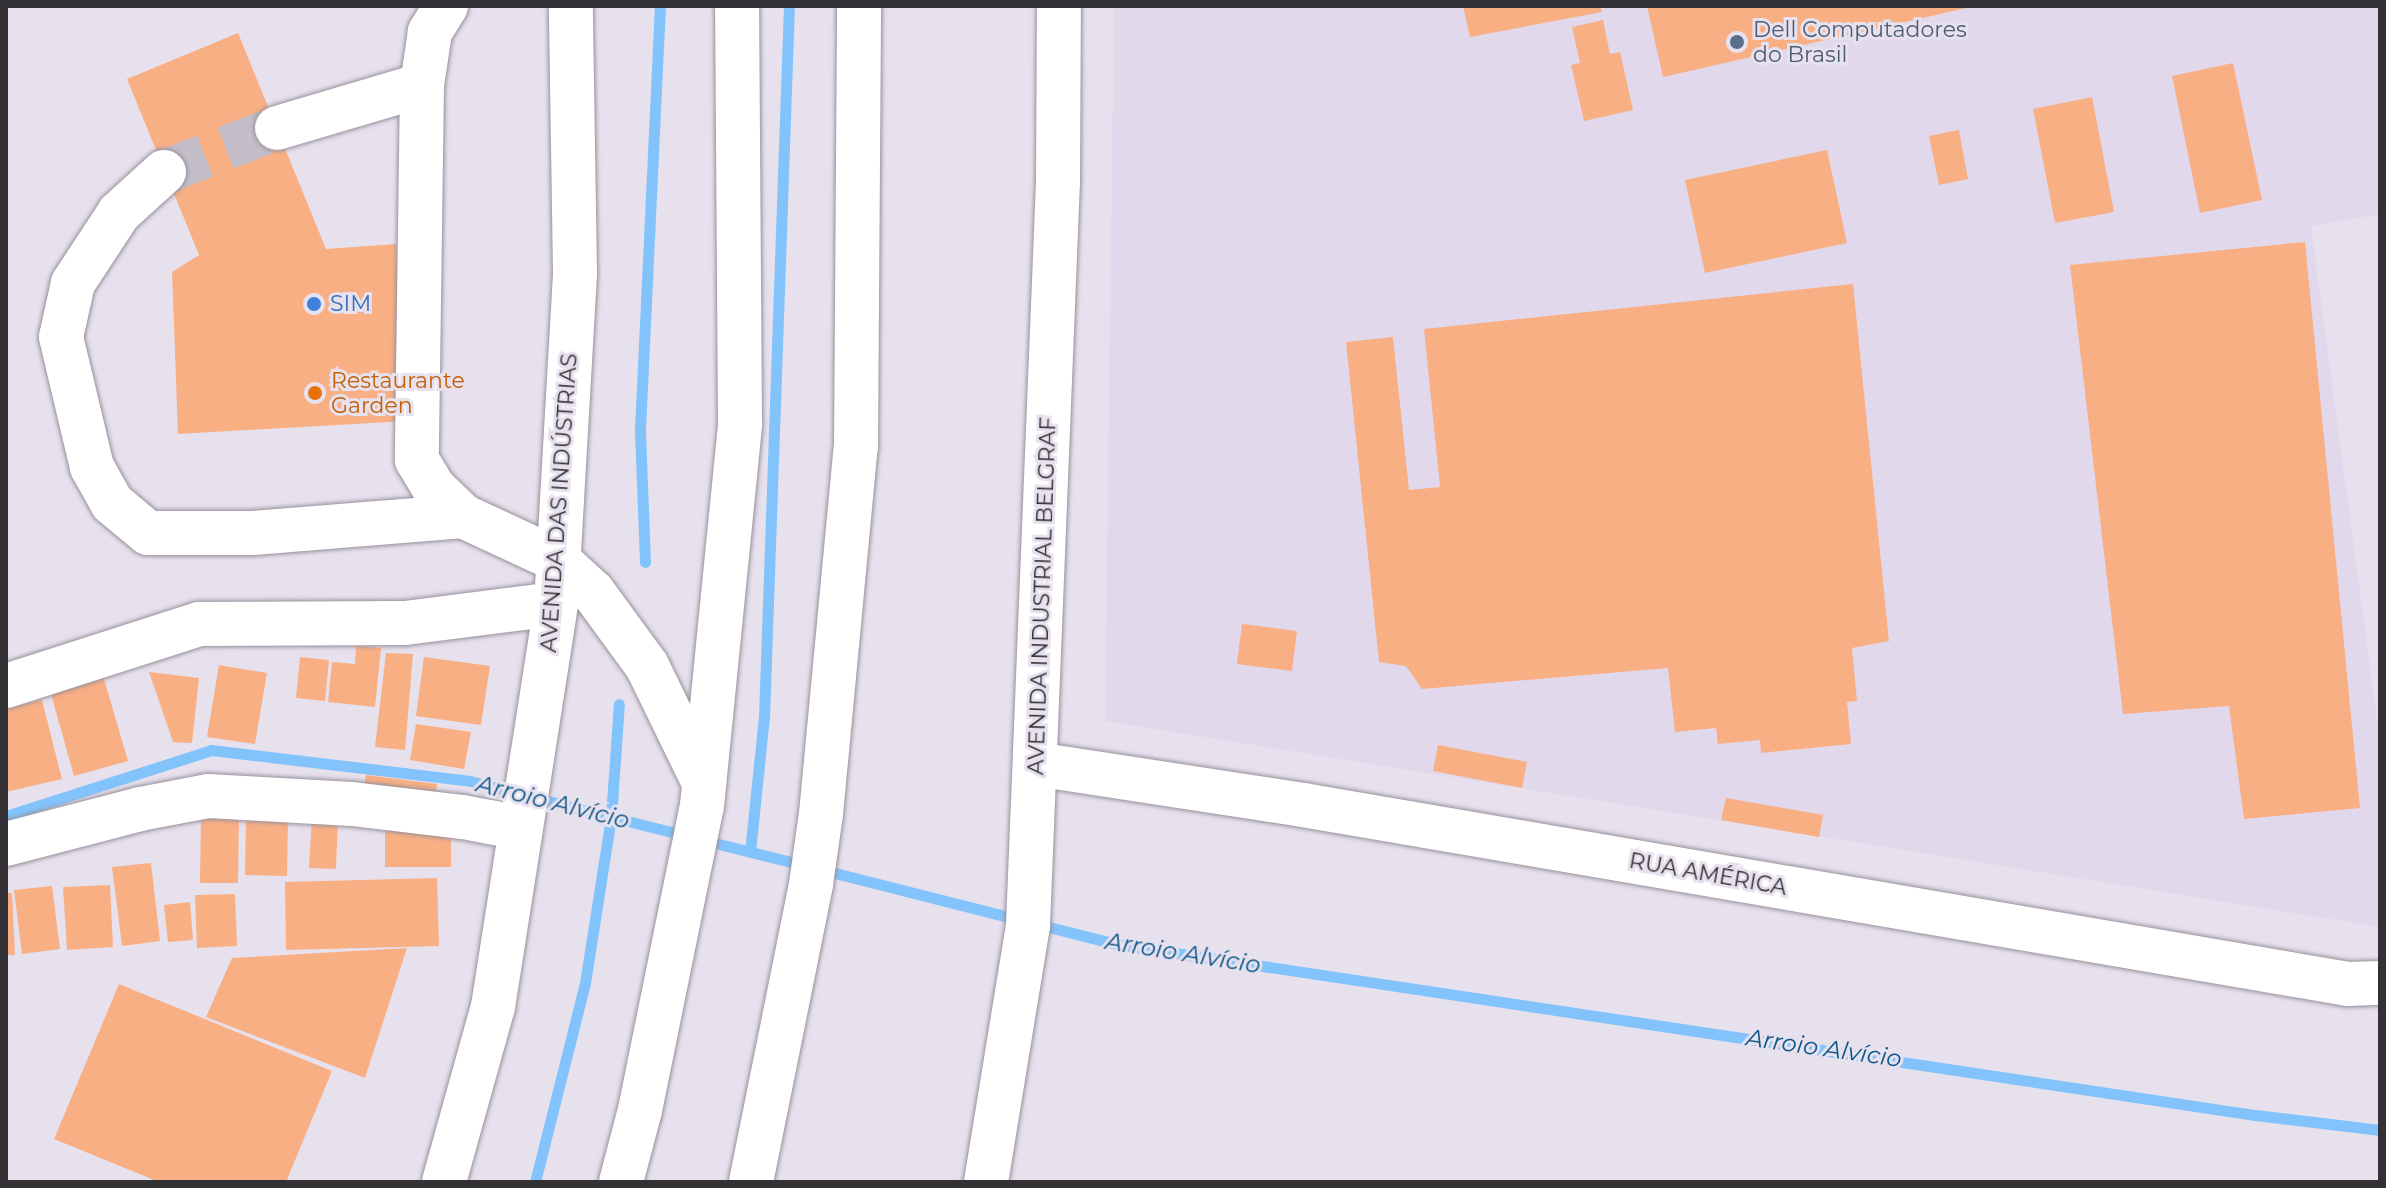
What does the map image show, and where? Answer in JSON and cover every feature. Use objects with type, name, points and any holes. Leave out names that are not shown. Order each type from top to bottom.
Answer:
[{"type":"main road","points":[[446,6],[430,32],[422,85],[417,460],[433,487],[463,516],[558,560],[593,592],[647,666],[703,795]]},
{"type":"main road","name":"AVENIDA DAS INDÚSTRIAS","points":[[444,1182],[493,1007],[556,604],[575,273],[571,6]]},
{"type":"main road","points":[[621,1182],[640,1110],[692,866],[703,795],[740,424],[737,6]]},
{"type":"main road","points":[[751,1182],[811,884],[821,814],[856,447],[859,6]]},
{"type":"main road","name":"AVENIDA INDUSTRIAL BELGRAF","points":[[986,1182],[1029,910],[1058,181],[1059,6]]},
{"type":"main road","points":[[277,128],[422,85]]},
{"type":"main road","points":[[164,172],[119,213],[73,283],[61,337],[92,467],[112,503],[148,533],[253,533],[463,516]]},
{"type":"main road","points":[[6,686],[199,624],[405,623],[556,604]]},
{"type":"main road","name":"RUA AMÉRICA","points":[[1036,764],[1334,810],[2348,984],[2380,983]]},
{"type":"main road","points":[[6,844],[140,809],[208,796],[352,804],[521,824]]},
{"type":"shaded area","points":[[1114,6],[2380,6],[2380,214],[2311,226],[2380,742],[2380,927],[1105,721]]},
{"type":"building","points":[[1463,6],[1600,6],[1602,12],[1470,37]]},
{"type":"building","name":"Dell Computadores do Brasil","points":[[1647,6],[1971,6],[1971,7],[1663,77]]},
{"type":"building","points":[[1603,20],[1610,54],[1620,52],[1633,110],[1584,121],[1571,65],[1580,63],[1572,27]]},
{"type":"building","points":[[238,33],[326,249],[396,244],[407,421],[178,434],[172,272],[199,255],[127,79]]},
{"type":"building","points":[[2233,63],[2262,200],[2200,213],[2172,76]]},
{"type":"building","points":[[2092,97],[2114,212],[2055,223],[2033,109]]},
{"type":"building","points":[[1959,130],[1968,179],[1939,185],[1929,136]]},
{"type":"building","points":[[1827,150],[1847,243],[1705,273],[1685,180]]},
{"type":"building","points":[[2305,242],[2360,808],[2244,819],[2229,706],[2123,714],[2070,265]]},
{"type":"building","points":[[1853,284],[1889,641],[1852,648],[1857,701],[1847,702],[1851,744],[1761,753],[1760,740],[1718,744],[1716,728],[1675,732],[1668,668],[1422,689],[1406,666],[1379,662],[1346,342],[1393,337],[1409,490],[1440,487],[1424,329]]},
{"type":"building","points":[[1242,624],[1297,631],[1292,671],[1237,664]]},
{"type":"building","points":[[356,646],[381,648],[375,707],[328,702],[332,662],[355,664]]},
{"type":"building","points":[[386,653],[413,654],[405,750],[375,747]]},
{"type":"building","points":[[300,657],[329,660],[325,701],[296,698]]},
{"type":"building","points":[[424,657],[490,666],[481,725],[416,716]]},
{"type":"building","points":[[219,665],[267,673],[255,744],[207,737]]},
{"type":"building","points":[[102,672],[128,761],[74,776],[49,687]]},
{"type":"building","points":[[149,672],[199,678],[192,743],[173,742]]},
{"type":"building","points":[[42,700],[62,779],[6,792],[6,708]]},
{"type":"building","points":[[416,724],[471,732],[464,769],[410,760]]},
{"type":"building","points":[[1438,745],[1527,762],[1522,788],[1433,771]]},
{"type":"building","points":[[366,775],[437,784],[434,806],[362,797]]},
{"type":"building","points":[[1726,798],[1823,815],[1819,837],[1721,820]]},
{"type":"building","points":[[201,814],[239,814],[238,883],[200,883]]},
{"type":"building","points":[[312,815],[338,816],[336,869],[309,868]]},
{"type":"building","points":[[246,817],[288,817],[287,876],[245,875]]},
{"type":"building","points":[[385,827],[451,827],[451,867],[385,867]]},
{"type":"building","points":[[151,863],[160,941],[122,946],[112,867]]},
{"type":"building","points":[[437,878],[439,946],[286,950],[285,882]]},
{"type":"building","points":[[110,885],[113,947],[67,950],[63,887]]},
{"type":"building","points":[[52,886],[60,949],[22,954],[14,890]]},
{"type":"building","points":[[6,893],[12,893],[15,955],[6,955]]},
{"type":"building","points":[[235,894],[237,946],[197,948],[195,895]]},
{"type":"building","points":[[190,902],[193,940],[168,942],[164,905]]},
{"type":"building","points":[[407,948],[365,1078],[206,1017],[232,958]]},
{"type":"building","points":[[119,984],[332,1071],[286,1182],[159,1182],[54,1139]]},
{"type":"waterway","points":[[645,562],[640,429],[660,6]]},
{"type":"waterway","points":[[750,852],[764,717],[789,6]]},
{"type":"waterway","points":[[535,1182],[585,983],[611,817],[619,704]]},
{"type":"waterway","name":"Arroio Alvício","points":[[6,816],[211,750],[470,781],[516,793]]},
{"type":"waterway","name":"Arroio Alvício","points":[[536,798],[687,836]]},
{"type":"waterway","name":"Arroio Alvício","points":[[703,840],[807,866]]},
{"type":"waterway","name":"Arroio Alvício","points":[[823,870],[1020,920]]},
{"type":"waterway","name":"Arroio Alvício","points":[[1037,924],[1116,944],[2255,1115],[2380,1130]]},
{"type":"tunnel","points":[[164,172],[277,128]]},
{"type":"place","name":"Dell Computadores do Brasil","points":[[1737,42]]},
{"type":"place","name":"SIM","points":[[314,304]]},
{"type":"place","name":"Restaurante Garden","points":[[315,393]]}]
